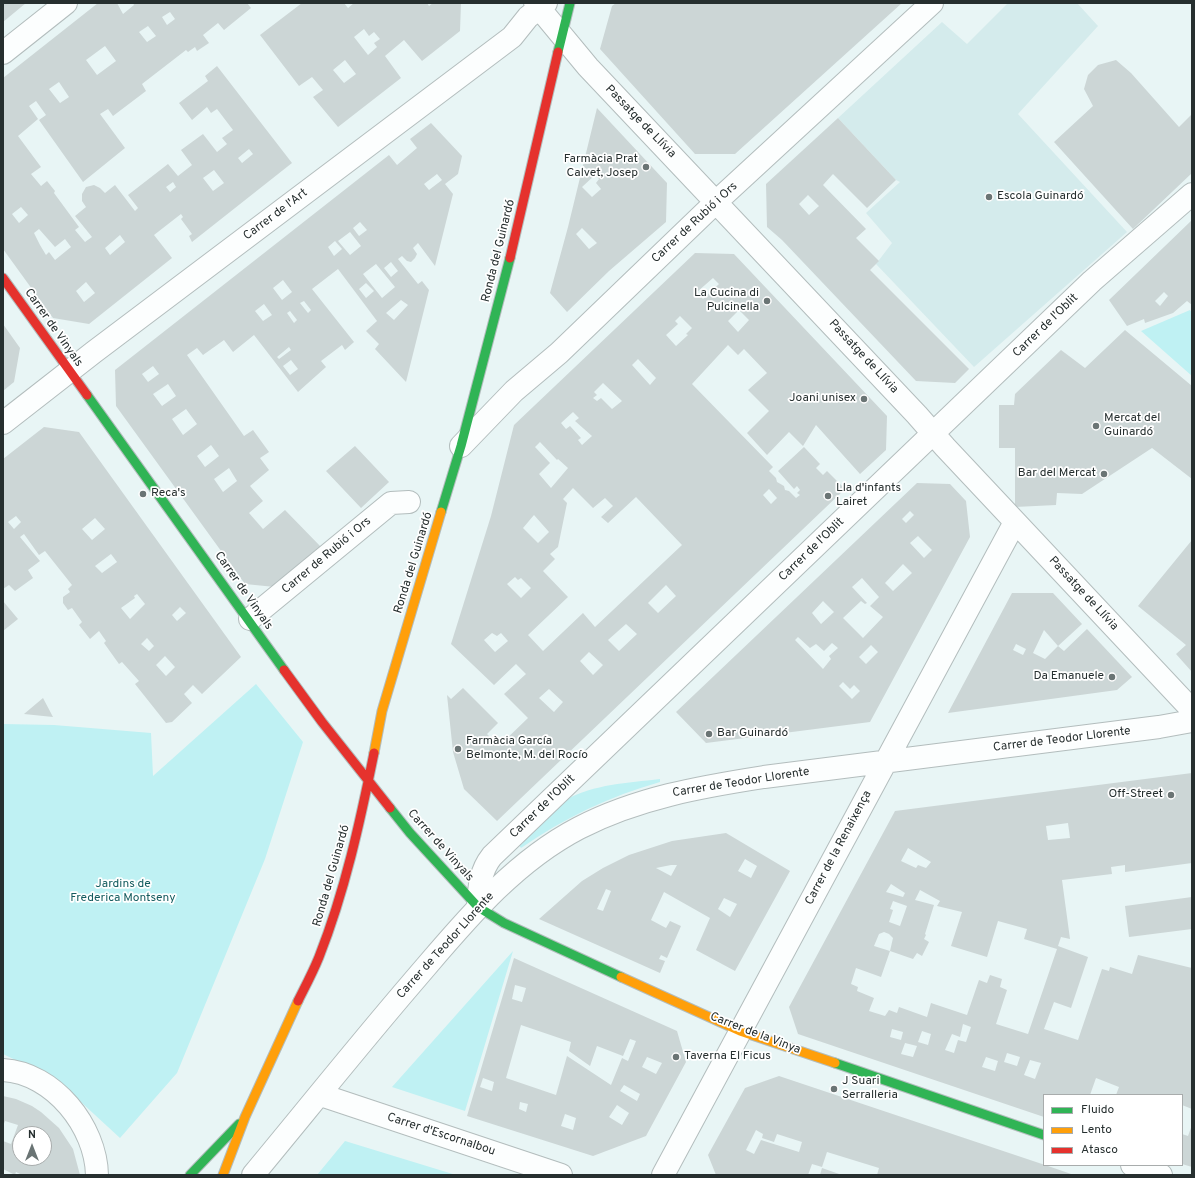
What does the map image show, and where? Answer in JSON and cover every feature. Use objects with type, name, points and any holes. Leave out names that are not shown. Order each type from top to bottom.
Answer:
[{"type":"street","points":[[3,53],[66,3]]},
{"type":"street","name":"Ronda del Guinardó","points":[[223,1175],[245,1117],[295,1012],[329,931],[347,872],[382,711],[461,446],[501,297],[570,3]]},
{"type":"street","name":"Carrer de Rubió i Ors","points":[[461,446],[514,391],[559,353],[716,202],[932,3]]},
{"type":"street","name":"Passatge de Llívia","points":[[540,5],[563,38],[1192,710]]},
{"type":"street","name":"Carrer de l'Art","points":[[3,423],[69,371],[512,37],[540,5]]},
{"type":"street","name":"Carrer de l'Oblit","points":[[478,907],[479,885],[485,865],[492,856],[1092,281],[1192,194]]},
{"type":"street","name":"Carrer de Vinyals","points":[[3,278],[250,620],[270,652],[322,722],[410,833],[478,907]]},
{"type":"street","name":"Carrer de Rubió i Ors","points":[[250,620],[391,503],[409,502]]},
{"type":"street","name":"Carrer de la Renaixença","points":[[663,1175],[1015,522]]},
{"type":"street","name":"Carrer de Teodor Llorente","points":[[253,1175],[321,1095],[353,1053],[478,907],[522,866],[579,828],[632,806],[669,794],[704,787],[764,777],[885,763],[1159,727],[1192,721]]},
{"type":"street","name":"Carrer de la Vinya","points":[[478,907],[517,930],[740,1032],[1043,1135]]},
{"type":"street","points":[[3,1070],[16,1071],[41,1083],[60,1097],[76,1114],[84,1126],[92,1144],[97,1169]]},
{"type":"street","name":"Carrer d'Escornalbou","points":[[321,1095],[561,1175]]},
{"type":"street","name":"Ronda del Guinardó","points":[[190,1175],[245,1117]]},
{"type":"street","points":[[1135,1166],[1161,1175]]},
{"type":"shaded area","name":"Escola Guinardó","points":[[1008,3],[1077,3],[1098,26],[1018,114],[1127,232],[974,367],[876,264],[892,243],[866,213],[900,182],[896,180],[838,118],[942,22],[967,44]]},
{"type":"green space","points":[[1190,310],[1192,313],[1192,376],[1141,331]]},
{"type":"green space","name":"Jardins de Frederica Montseny","points":[[256,684],[303,742],[265,859],[177,1073],[120,1138],[57,1080],[3,1054],[3,724],[54,725],[151,733],[153,776]]},
{"type":"green space","points":[[660,779],[660,782],[623,794],[588,809],[554,827],[521,848],[518,844],[565,800],[600,787]]},
{"type":"green space","points":[[513,951],[465,1111],[392,1087]]},
{"type":"green space","points":[[345,1141],[456,1175],[317,1175]]},
{"type":"building","points":[[3,3],[26,3],[3,22]]},
{"type":"building","points":[[98,3],[117,3],[123,14],[134,5],[133,3],[247,3],[251,8],[224,30],[218,23],[203,35],[209,43],[197,51],[195,47],[188,52],[186,50],[142,84],[146,91],[113,116],[108,109],[100,114],[125,148],[83,182],[39,120],[46,115],[36,101],[29,106],[38,119],[18,136],[41,167],[31,174],[41,186],[47,181],[55,191],[54,193],[79,227],[75,230],[85,242],[92,237],[75,216],[86,207],[82,201],[82,194],[86,187],[94,185],[105,193],[115,185],[135,211],[138,208],[128,195],[168,164],[178,176],[192,165],[181,150],[203,134],[217,152],[227,144],[222,138],[233,130],[217,109],[211,113],[207,107],[192,120],[179,103],[208,81],[205,76],[217,66],[292,163],[192,242],[189,236],[192,234],[181,219],[183,217],[181,214],[154,235],[172,258],[89,324],[53,318],[3,249],[3,78]],"holes":[[[170,12],[175,19],[167,25],[162,17]],[[148,26],[156,36],[147,42],[139,32]],[[105,46],[116,61],[97,75],[86,60]],[[59,82],[69,97],[60,103],[49,89]],[[249,149],[253,154],[242,163],[238,158]],[[214,170],[224,183],[213,191],[203,178]],[[173,182],[176,187],[170,192],[166,187]],[[21,207],[28,215],[19,223],[12,214]],[[39,229],[55,247],[65,239],[71,247],[55,260],[49,252],[46,255],[34,233]],[[120,235],[125,242],[110,255],[105,248]],[[86,282],[95,293],[84,302],[76,291]]]},
{"type":"building","points":[[302,3],[344,3],[348,8],[354,3],[427,3],[429,6],[433,3],[461,3],[460,31],[422,61],[404,40],[385,56],[401,78],[338,127],[313,97],[323,90],[312,77],[299,86],[260,35]],"holes":[[[364,29],[369,36],[374,32],[380,39],[374,43],[377,47],[368,55],[354,37]],[[345,60],[356,74],[344,83],[333,70]]]},
{"type":"building","points":[[616,3],[902,3],[735,154],[695,154],[600,49],[612,6]]},
{"type":"building","points":[[1116,60],[1131,73],[1179,127],[1192,114],[1192,173],[1133,229],[1054,142],[1093,106],[1084,89],[1088,75],[1098,65]]},
{"type":"building","points":[[597,108],[667,183],[666,222],[609,271],[567,312],[550,293]],"holes":[[[595,175],[599,179],[596,183],[601,189],[592,197],[582,187]],[[582,228],[597,243],[589,249],[576,234]]]},
{"type":"building","points":[[838,118],[896,180],[867,208],[833,174],[823,185],[866,229],[856,238],[879,261],[870,270],[969,369],[955,383],[916,381],[782,240],[767,227],[766,184]],"holes":[[[808,195],[819,206],[809,215],[799,204]]]},
{"type":"building","points":[[431,123],[462,156],[458,174],[445,184],[453,194],[435,266],[418,243],[413,248],[417,254],[411,262],[407,261],[402,256],[398,259],[418,284],[422,281],[429,290],[406,382],[375,349],[379,344],[366,331],[377,321],[338,269],[312,289],[354,342],[345,350],[342,345],[321,361],[326,367],[298,392],[254,335],[233,352],[224,340],[203,355],[197,348],[187,355],[244,436],[253,430],[269,452],[260,458],[269,470],[250,486],[263,501],[249,513],[263,529],[285,510],[321,547],[275,587],[245,584],[116,406],[115,370],[389,155],[397,165],[417,148],[410,139]],"holes":[[[437,174],[442,180],[429,190],[424,184]],[[360,222],[367,230],[359,236],[353,228]],[[350,232],[361,246],[350,255],[338,241]],[[335,241],[342,249],[334,256],[328,247]],[[391,262],[398,271],[391,277],[384,268]],[[376,264],[395,287],[382,298],[363,274]],[[283,280],[292,292],[282,300],[273,288]],[[366,283],[374,291],[366,298],[359,289]],[[401,300],[408,305],[394,320],[386,313]],[[304,301],[311,310],[308,313],[300,303]],[[264,304],[272,315],[263,321],[255,311]],[[290,311],[297,320],[294,323],[287,313]],[[289,347],[291,350],[279,359],[277,357]],[[291,360],[298,369],[290,375],[283,366]],[[153,366],[159,374],[148,382],[142,374]],[[168,384],[176,396],[162,406],[153,394]],[[186,409],[197,424],[183,435],[172,419]],[[211,445],[219,456],[205,467],[197,456]],[[229,468],[237,481],[223,492],[214,479]]]},
{"type":"building","points":[[1192,220],[1192,305],[1187,301],[1173,313],[1145,323],[1144,319],[1127,326],[1109,300]],"holes":[[[1164,292],[1168,296],[1160,306],[1155,301]]]},
{"type":"building","points":[[695,253],[734,254],[887,416],[886,450],[860,474],[816,425],[803,446],[789,432],[767,455],[747,433],[769,411],[748,390],[767,373],[744,349],[738,355],[728,345],[692,384],[773,467],[769,471],[776,478],[777,482],[784,486],[785,490],[789,491],[796,498],[800,495],[797,493],[800,490],[797,486],[794,489],[778,471],[804,447],[820,464],[816,468],[823,475],[827,471],[845,489],[497,821],[464,789],[453,752],[447,695],[451,699],[463,688],[498,723],[487,734],[499,746],[528,718],[504,694],[526,674],[516,664],[494,685],[451,644],[491,516],[514,425]],"holes":[[[713,278],[719,284],[703,299],[697,292]],[[739,310],[749,320],[738,332],[728,321]],[[680,316],[692,328],[686,334],[688,335],[676,346],[666,335],[678,324],[675,321]],[[638,359],[656,378],[650,385],[632,365]],[[603,383],[622,401],[612,409],[601,398],[597,401],[593,398],[597,395],[594,392]],[[573,412],[579,418],[575,421],[592,436],[582,445],[578,440],[581,438],[570,426],[566,429],[561,423]],[[540,442],[557,460],[558,459],[568,468],[551,488],[539,474],[550,463],[535,447]],[[573,488],[593,508],[605,498],[613,506],[601,517],[608,523],[636,497],[682,545],[595,627],[583,613],[543,651],[528,635],[568,597],[543,571],[555,559],[550,554],[558,547],[567,503],[563,499]],[[769,489],[777,498],[771,504],[763,495]],[[534,515],[549,532],[538,543],[523,528]],[[515,577],[518,580],[521,578],[531,588],[521,598],[507,584]],[[666,585],[676,596],[658,613],[648,603]],[[626,624],[637,634],[619,651],[608,640]],[[492,633],[497,636],[501,633],[508,641],[495,652],[484,640]],[[589,652],[603,665],[593,675],[580,661]],[[549,689],[563,702],[554,712],[539,698]]]},
{"type":"building","points":[[3,324],[20,348],[14,382],[3,391]]},
{"type":"building","name":"Mercat del Guinardó","points":[[1125,330],[1192,386],[1192,479],[1152,448],[1082,494],[1057,493],[1056,505],[1015,507],[1015,448],[999,448],[999,405],[1014,405],[1015,394],[1061,350],[1085,368]]},
{"type":"building","points":[[44,427],[79,432],[241,657],[202,694],[193,685],[184,694],[192,703],[172,722],[166,723],[135,684],[139,681],[122,662],[119,664],[104,643],[106,641],[99,631],[90,639],[79,625],[82,622],[72,608],[68,610],[63,603],[63,597],[70,592],[68,589],[72,585],[45,551],[39,555],[24,534],[20,537],[40,561],[28,570],[33,578],[15,591],[9,585],[3,589],[3,459]],"holes":[[[16,516],[21,522],[14,529],[8,522]],[[95,518],[105,529],[92,540],[82,529]],[[111,554],[117,562],[102,573],[95,566]],[[137,594],[145,604],[130,619],[121,608],[135,598],[134,596]],[[180,607],[186,613],[177,621],[172,615]],[[147,638],[154,646],[149,651],[141,644]],[[165,656],[175,667],[166,676],[156,665]]]},
{"type":"building","points":[[355,446],[389,482],[361,508],[326,471]]},
{"type":"building","points":[[917,483],[950,484],[966,501],[970,537],[870,722],[706,743],[676,712]],"holes":[[[910,511],[914,515],[906,523],[902,519]],[[918,536],[932,550],[924,558],[910,543]],[[903,564],[912,573],[893,591],[885,583]],[[862,578],[879,597],[870,606],[883,617],[863,638],[843,618],[861,601],[865,604],[867,603],[852,587]],[[823,601],[834,612],[821,624],[812,613]],[[798,637],[810,648],[816,644],[824,651],[832,643],[838,648],[829,656],[831,659],[823,669],[795,640]],[[871,645],[878,652],[866,664],[859,657]],[[843,682],[850,689],[854,685],[860,691],[852,699],[839,686]]]},
{"type":"building","points":[[1192,540],[1192,672],[1176,654],[1186,645],[1138,606]]},
{"type":"building","points":[[1012,593],[1053,593],[1082,624],[1058,646],[1064,651],[1087,629],[1132,677],[1117,690],[948,713]],"holes":[[[1044,630],[1058,646],[1045,659],[1033,653]],[[1016,644],[1026,649],[1023,655],[1013,650]]]},
{"type":"building","points":[[3,601],[18,619],[3,631]]},
{"type":"building","points":[[43,698],[53,717],[24,714]]},
{"type":"building","points":[[1192,773],[1192,863],[1125,872],[1125,865],[1111,867],[1112,874],[1062,880],[1070,939],[1061,937],[1058,946],[1088,957],[1071,1008],[1054,1002],[1044,1029],[1078,1040],[1102,969],[1109,971],[1110,967],[1132,974],[1138,955],[1192,968],[1192,1109],[1183,1105],[1183,1094],[1116,1094],[1119,1087],[1096,1078],[1090,1094],[1043,1094],[1043,1117],[798,1034],[789,1007],[895,811]],"holes":[[[1068,823],[1070,838],[1048,840],[1046,826]],[[908,848],[931,862],[926,868],[918,865],[916,868],[901,861]],[[891,884],[905,893],[903,897],[886,892]],[[920,890],[940,901],[937,906],[962,912],[951,946],[987,957],[998,921],[1027,929],[1024,939],[1057,949],[1028,1034],[996,1024],[1007,990],[1000,987],[1002,979],[990,975],[987,983],[979,980],[967,1015],[931,1003],[927,1017],[899,1007],[897,1013],[889,1010],[885,1016],[869,1011],[874,998],[857,991],[858,987],[851,984],[856,968],[881,977],[890,951],[913,959],[917,953],[922,956],[929,942],[924,939],[934,905],[915,900]],[[893,901],[907,906],[900,926],[889,922],[893,910],[890,909]],[[884,932],[893,938],[890,951],[874,946],[879,934]],[[963,1024],[971,1027],[966,1042],[958,1040],[954,1053],[945,1050],[952,1034],[960,1037]],[[892,1029],[903,1032],[901,1040],[890,1037]],[[922,1031],[931,1034],[928,1045],[918,1042]],[[905,1043],[917,1046],[913,1057],[901,1054]],[[1007,1053],[1020,1057],[1017,1066],[1004,1062]],[[986,1057],[998,1061],[995,1071],[982,1067]],[[1030,1060],[1041,1063],[1035,1079],[1024,1075]]]},
{"type":"building","points":[[726,833],[790,871],[735,971],[696,950],[710,918],[664,892],[651,920],[666,928],[670,921],[681,926],[667,958],[661,955],[659,959],[665,961],[660,973],[539,919],[582,881],[603,868],[629,855],[672,841]],"holes":[[[745,859],[757,866],[751,878],[738,871]],[[671,865],[677,865],[671,876],[656,868]],[[606,889],[611,891],[603,911],[597,909]],[[724,898],[737,904],[730,917],[718,909]]]},
{"type":"building","points":[[1192,897],[1192,929],[1129,937],[1125,906]]},
{"type":"building","points":[[514,958],[677,1031],[686,1062],[646,1136],[593,1156],[467,1116]],"holes":[[[515,985],[526,988],[522,1002],[512,999]],[[521,1025],[571,1042],[569,1051],[590,1066],[597,1046],[623,1056],[630,1039],[636,1041],[628,1061],[622,1058],[611,1085],[567,1056],[556,1095],[506,1078]],[[647,1057],[662,1063],[656,1074],[642,1067]],[[483,1078],[494,1082],[492,1091],[480,1087]],[[624,1085],[640,1094],[637,1101],[620,1091]],[[520,1102],[528,1104],[526,1112],[519,1109]],[[617,1105],[629,1113],[622,1125],[609,1117]],[[565,1114],[576,1118],[573,1130],[561,1126]]]},
{"type":"building","points":[[779,1076],[1043,1165],[1043,1166],[1074,1175],[877,1175],[879,1168],[827,1152],[822,1167],[812,1164],[808,1175],[716,1175],[708,1155],[745,1088]],"holes":[[[756,1130],[763,1134],[762,1138],[774,1142],[777,1134],[802,1142],[799,1152],[761,1140],[754,1154],[746,1150]]]},
{"type":"building","points":[[3,1096],[16,1099],[41,1112],[59,1128],[73,1149],[80,1175],[22,1175],[16,1172],[15,1175],[3,1169],[3,1141],[11,1144],[12,1141],[12,1166],[52,1166],[52,1126],[18,1126],[5,1121],[3,1126]]},
{"type":"building","points":[[1192,1125],[1192,1167],[1183,1164],[1183,1134],[1188,1136]]},
{"type":"building","points":[[822,1168],[842,1175],[820,1175]]},
{"type":"traffic: fast","points":[[558,52],[570,3]]},
{"type":"traffic: fast","points":[[441,512],[461,446],[510,258]]},
{"type":"traffic: fast","points":[[87,395],[284,670]]},
{"type":"traffic: fast","points":[[390,808],[410,833],[478,907],[504,923],[621,977]]},
{"type":"traffic: fast","points":[[835,1063],[1043,1135]]},
{"type":"traffic: fast","points":[[190,1175],[239,1124]]},
{"type":"traffic: slow","points":[[374,753],[382,711],[441,512]]},
{"type":"traffic: slow","points":[[621,977],[740,1031],[835,1063]]},
{"type":"traffic: slow","points":[[223,1175],[245,1117],[298,1001]]},
{"type":"traffic: jam","points":[[510,258],[558,52]]},
{"type":"traffic: jam","points":[[3,278],[87,395]]},
{"type":"traffic: jam","points":[[284,670],[322,722],[390,808]]},
{"type":"traffic: jam","points":[[298,1001],[312,974],[337,907],[357,830],[374,753]]},
{"type":"place","name":"Farmàcia Prat Calvet, Josep","points":[[646,167]]},
{"type":"place","name":"Escola Guinardó","points":[[989,197]]},
{"type":"place","name":"La Cucina di Pulcinella","points":[[767,301]]},
{"type":"place","name":"Joani unisex","points":[[864,399]]},
{"type":"place","name":"Mercat del Guinardó","points":[[1096,426]]},
{"type":"place","name":"Bar del Mercat","points":[[1104,474]]},
{"type":"place","name":"Reca's","points":[[143,494]]},
{"type":"place","name":"Lla d'infants Lairet","points":[[828,496]]},
{"type":"place","name":"Da Emanuele","points":[[1112,677]]},
{"type":"place","name":"Bar Guinardó","points":[[709,734]]},
{"type":"place","name":"Farmàcia García Belmonte, M. del Rocío","points":[[458,749]]},
{"type":"place","name":"Off-Street","points":[[1171,795]]},
{"type":"place","name":"Taverna El Ficus","points":[[676,1057]]},
{"type":"place","name":"J Suari Serralleria","points":[[834,1089]]}]
